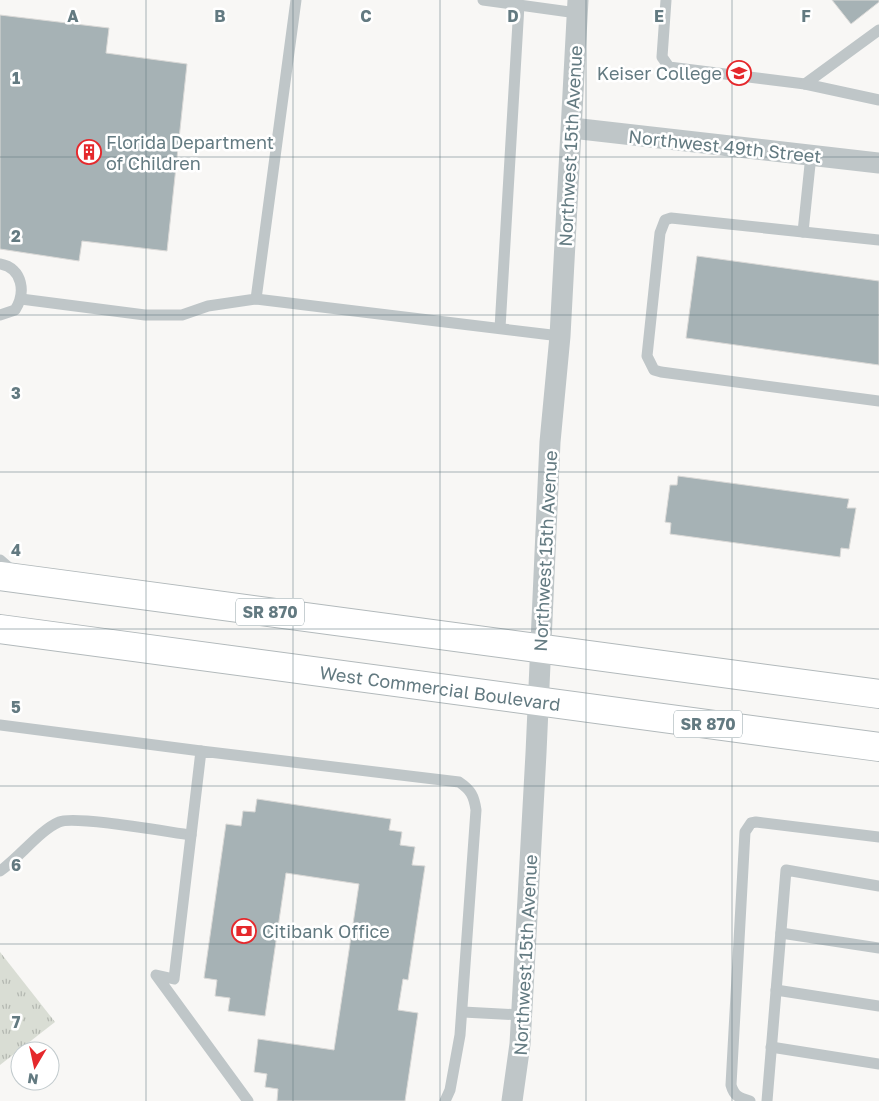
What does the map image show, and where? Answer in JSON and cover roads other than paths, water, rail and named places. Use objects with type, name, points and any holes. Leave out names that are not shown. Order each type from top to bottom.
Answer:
[{"type":"highway","name":"SR 870","points":[[11,578],[879,694]]},
{"type":"highway","name":"West Commercial Boulevard","points":[[0,629],[879,747]]},
{"type":"street","name":"Northwest 15th Avenue","points":[[512,1101],[519,1064],[550,442],[560,336],[578,6]]},
{"type":"street","name":"Northwest 49th Street","points":[[572,128],[879,163]]},
{"type":"lane","points":[[256,299],[296,0]]},
{"type":"lane","points":[[483,0],[518,5],[578,6]]},
{"type":"lane","points":[[666,0],[662,57],[669,67],[805,84],[879,100]]},
{"type":"lane","points":[[500,328],[518,5]]},
{"type":"lane","points":[[805,84],[879,30]]},
{"type":"lane","points":[[803,232],[811,155]]},
{"type":"lane","points":[[879,240],[671,218],[665,220],[662,225],[659,242],[647,356],[654,370],[661,372],[879,401]]},
{"type":"lane","points":[[0,264],[9,266],[15,272],[20,281],[21,298],[15,310],[0,314]]},
{"type":"lane","points":[[21,298],[145,315],[166,316],[182,315],[208,306],[256,299],[560,336]]},
{"type":"lane","points":[[0,560],[11,578]]},
{"type":"lane","points":[[0,726],[460,782],[468,788],[474,797],[476,810],[463,1012],[455,1065],[446,1101]]},
{"type":"lane","points":[[201,751],[174,979],[156,975],[248,1101]]},
{"type":"lane","points":[[0,871],[52,826],[61,821],[80,820],[191,835]]},
{"type":"lane","points":[[750,1101],[739,1098],[734,1093],[731,1084],[744,832],[751,824],[756,822],[879,837]]},
{"type":"lane","points":[[767,1101],[786,870],[879,886]]},
{"type":"lane","points":[[781,933],[879,948]]},
{"type":"lane","points":[[776,990],[879,1006]]},
{"type":"lane","points":[[463,1012],[521,1015]]},
{"type":"lane","points":[[771,1047],[879,1064]]},
{"type":"place","name":"Keiser College","points":[[739,73]]},
{"type":"place","name":"Florida Department of Children","points":[[89,152]]},
{"type":"place","name":"Citibank Office","points":[[244,931]]}]
